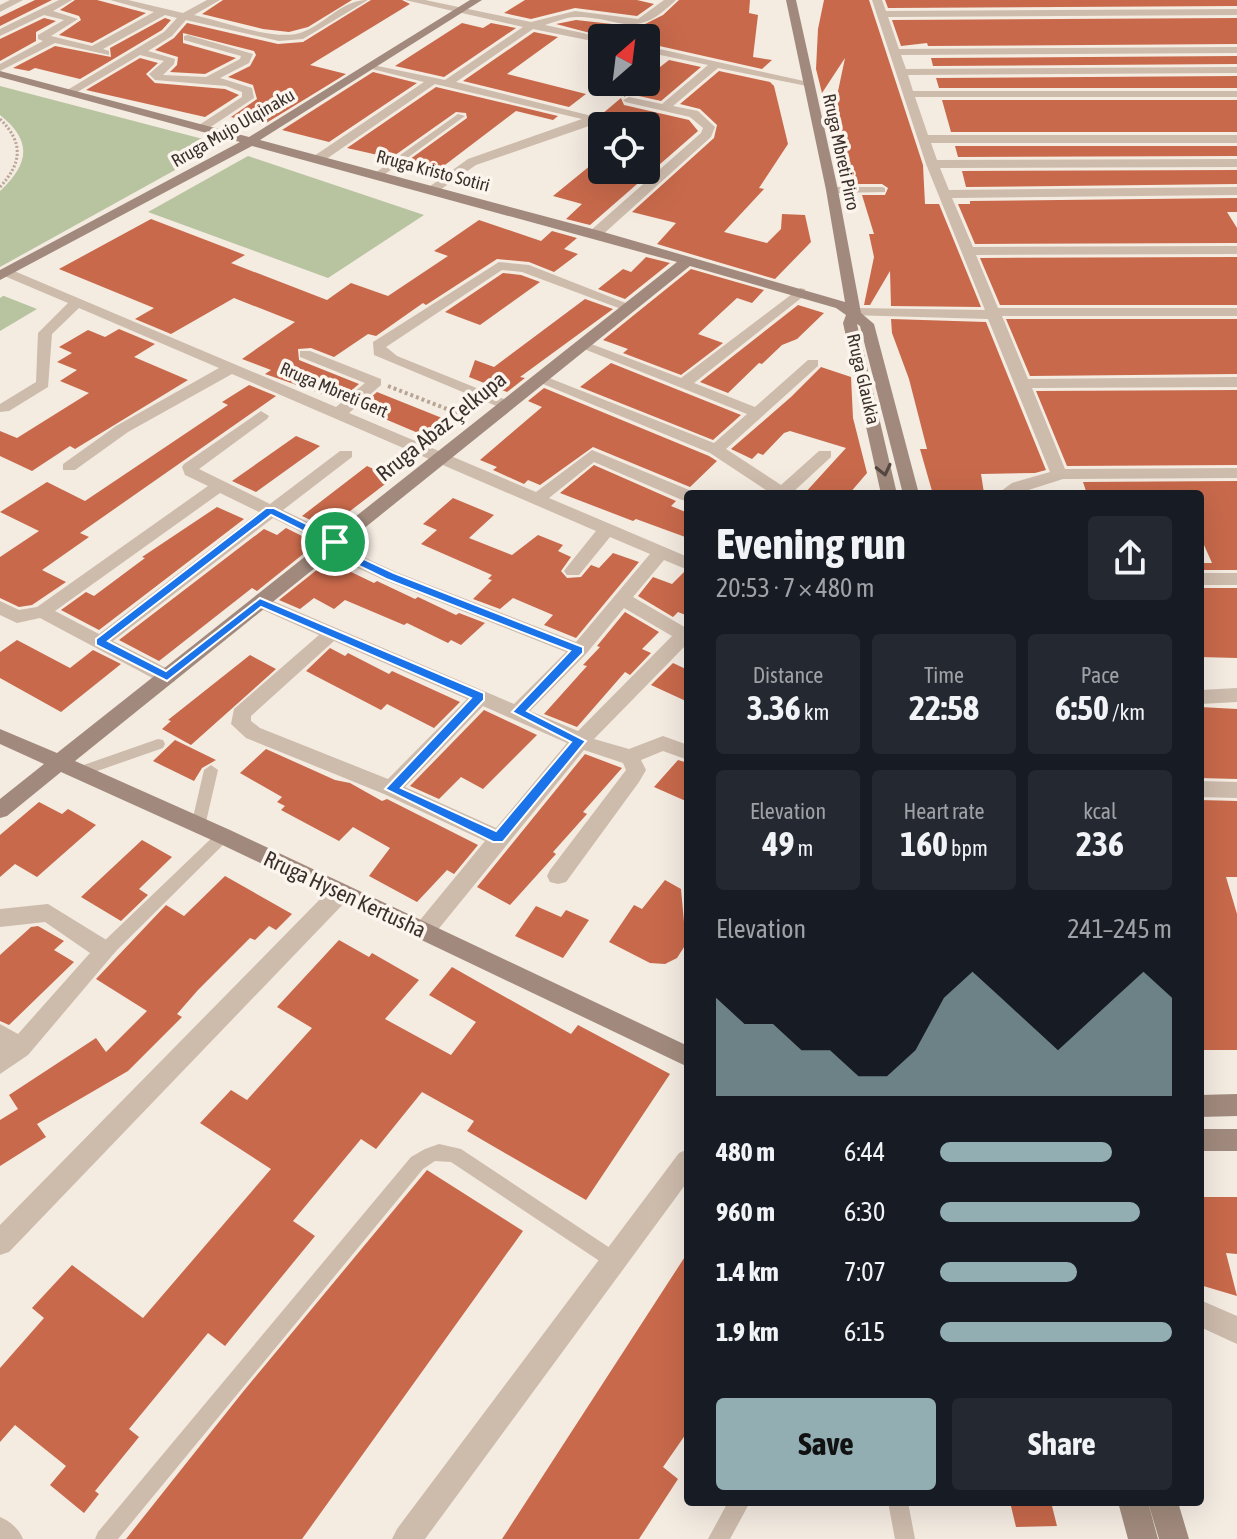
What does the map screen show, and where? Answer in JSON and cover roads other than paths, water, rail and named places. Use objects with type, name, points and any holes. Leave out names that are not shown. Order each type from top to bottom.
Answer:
[{"type":"street","points":[[0,9],[18,0]]},
{"type":"street","points":[[3,30],[67,0]]},
{"type":"street","points":[[115,0],[279,38],[303,36],[363,0]]},
{"type":"street","points":[[70,92],[140,52],[179,26],[184,16],[215,0]]},
{"type":"street","points":[[410,0],[588,37]]},
{"type":"street","name":"Rruga Mujo Ulqinaku","points":[[4,274],[250,140],[477,0]]},
{"type":"street","points":[[448,83],[532,25],[575,14],[619,22],[640,22],[671,0]]},
{"type":"street","name":"Rruga Mbreti Pirro","points":[[791,0],[832,190],[854,312]]},
{"type":"street","points":[[1059,474],[932,164],[880,7],[1237,12]]},
{"type":"street","points":[[93,50],[164,11]]},
{"type":"street","points":[[44,12],[73,19],[42,37],[113,55],[88,70],[102,74]]},
{"type":"street","points":[[140,52],[169,59],[170,62],[155,74],[159,78],[198,82],[245,61],[247,54],[188,38]]},
{"type":"street","points":[[0,71],[51,41]]},
{"type":"street","points":[[896,52],[1237,50]]},
{"type":"street","points":[[660,52],[807,83]]},
{"type":"street","points":[[665,107],[716,64]]},
{"type":"street","points":[[372,66],[587,115],[590,119],[472,162],[434,190]]},
{"type":"street","points":[[902,72],[1237,70]]},
{"type":"street","name":"Rruga Kristo Sotiri","points":[[0,71],[595,234],[800,292],[854,312]]},
{"type":"street","points":[[203,128],[248,98],[248,90],[240,85],[211,78]]},
{"type":"street","points":[[318,159],[434,80]]},
{"type":"street","points":[[910,94],[1237,94]]},
{"type":"street","points":[[595,234],[707,134],[709,127],[694,114],[629,100]]},
{"type":"street","points":[[924,139],[1237,139]]},
{"type":"street","points":[[932,164],[1237,163]]},
{"type":"street","points":[[945,194],[1237,191]]},
{"type":"street","points":[[967,251],[1237,250]]},
{"type":"street","name":"Rruga Abaz Çelkupa","points":[[0,810],[687,261]]},
{"type":"street","points":[[506,405],[392,359],[379,352],[378,345],[499,266],[524,268],[629,307]]},
{"type":"street","name":"Rruga Mbreti Gert","points":[[4,274],[77,302],[684,562]]},
{"type":"street","points":[[684,383],[800,292]]},
{"type":"street","points":[[4,408],[43,384],[45,333],[77,302]]},
{"type":"street","points":[[854,312],[1237,312]]},
{"type":"street","name":"Rruga Glaukia","points":[[888,490],[850,323],[854,312],[867,324],[910,490]]},
{"type":"street","points":[[581,345],[758,413]]},
{"type":"street","points":[[305,354],[376,382],[338,414]]},
{"type":"street","points":[[716,450],[813,363]]},
{"type":"street","points":[[69,467],[122,429],[231,368]]},
{"type":"street","points":[[539,379],[716,450],[776,490]]},
{"type":"street","points":[[1020,384],[1237,382]]},
{"type":"street","points":[[261,416],[190,467],[191,472],[335,542],[353,559],[390,576],[579,650]]},
{"type":"street","points":[[100,642],[346,454]]},
{"type":"street","points":[[786,490],[825,454]]},
{"type":"street","points":[[538,499],[592,455],[684,494]]},
{"type":"street","points":[[1012,490],[1028,481],[1054,479],[1059,474],[1237,473]]},
{"type":"street","points":[[0,607],[17,617],[42,612],[219,486]]},
{"type":"street","points":[[573,571],[607,529]]},
{"type":"street","points":[[518,712],[579,650],[660,553]]},
{"type":"street","points":[[1204,579],[1237,579]]},
{"type":"street","points":[[622,599],[684,635]]},
{"type":"street","points":[[260,602],[330,635],[609,753],[630,757],[663,743],[684,751]]},
{"type":"street","points":[[42,612],[167,677]]},
{"type":"street","points":[[330,635],[241,714],[241,724],[253,733],[391,789],[498,838]]},
{"type":"street","points":[[424,931],[580,741],[684,638]]},
{"type":"street","points":[[1204,697],[1237,695]]},
{"type":"street","points":[[391,789],[480,697]]},
{"type":"street","name":"Rruga Hysen Kertusha","points":[[0,736],[223,836],[684,1055]]},
{"type":"street","points":[[558,876],[632,777],[636,770],[630,757]]},
{"type":"street","points":[[1204,789],[1237,790]]},
{"type":"street","points":[[0,1243],[341,892]]},
{"type":"street","points":[[0,918],[48,913],[105,951],[20,1048],[0,1064]]},
{"type":"street","points":[[0,1034],[20,1048]]},
{"type":"street","points":[[1204,1106],[1237,1105]]},
{"type":"street","points":[[1204,1140],[1237,1140]]},
{"type":"street","points":[[407,1539],[684,1166]]},
{"type":"street","points":[[1204,1315],[1237,1330]]},
{"type":"street","points":[[1134,1506],[1143,1539]]},
{"type":"street","points":[[1164,1506],[1174,1539]]},
{"type":"lane","points":[[378,175],[461,116]]},
{"type":"lane","points":[[832,190],[882,190]]},
{"type":"lane","points":[[80,772],[158,744]]},
{"type":"lane","points":[[198,826],[211,770]]},
{"type":"lane","points":[[105,951],[223,836]]},
{"type":"lane","points":[[105,1539],[407,1175],[428,1154],[441,1151],[455,1155],[613,1260]]},
{"type":"lane","points":[[718,1539],[738,1506]]},
{"type":"lane","points":[[899,1506],[905,1539]]},
{"type":"lane","points":[[0,1527],[13,1539]]}]
